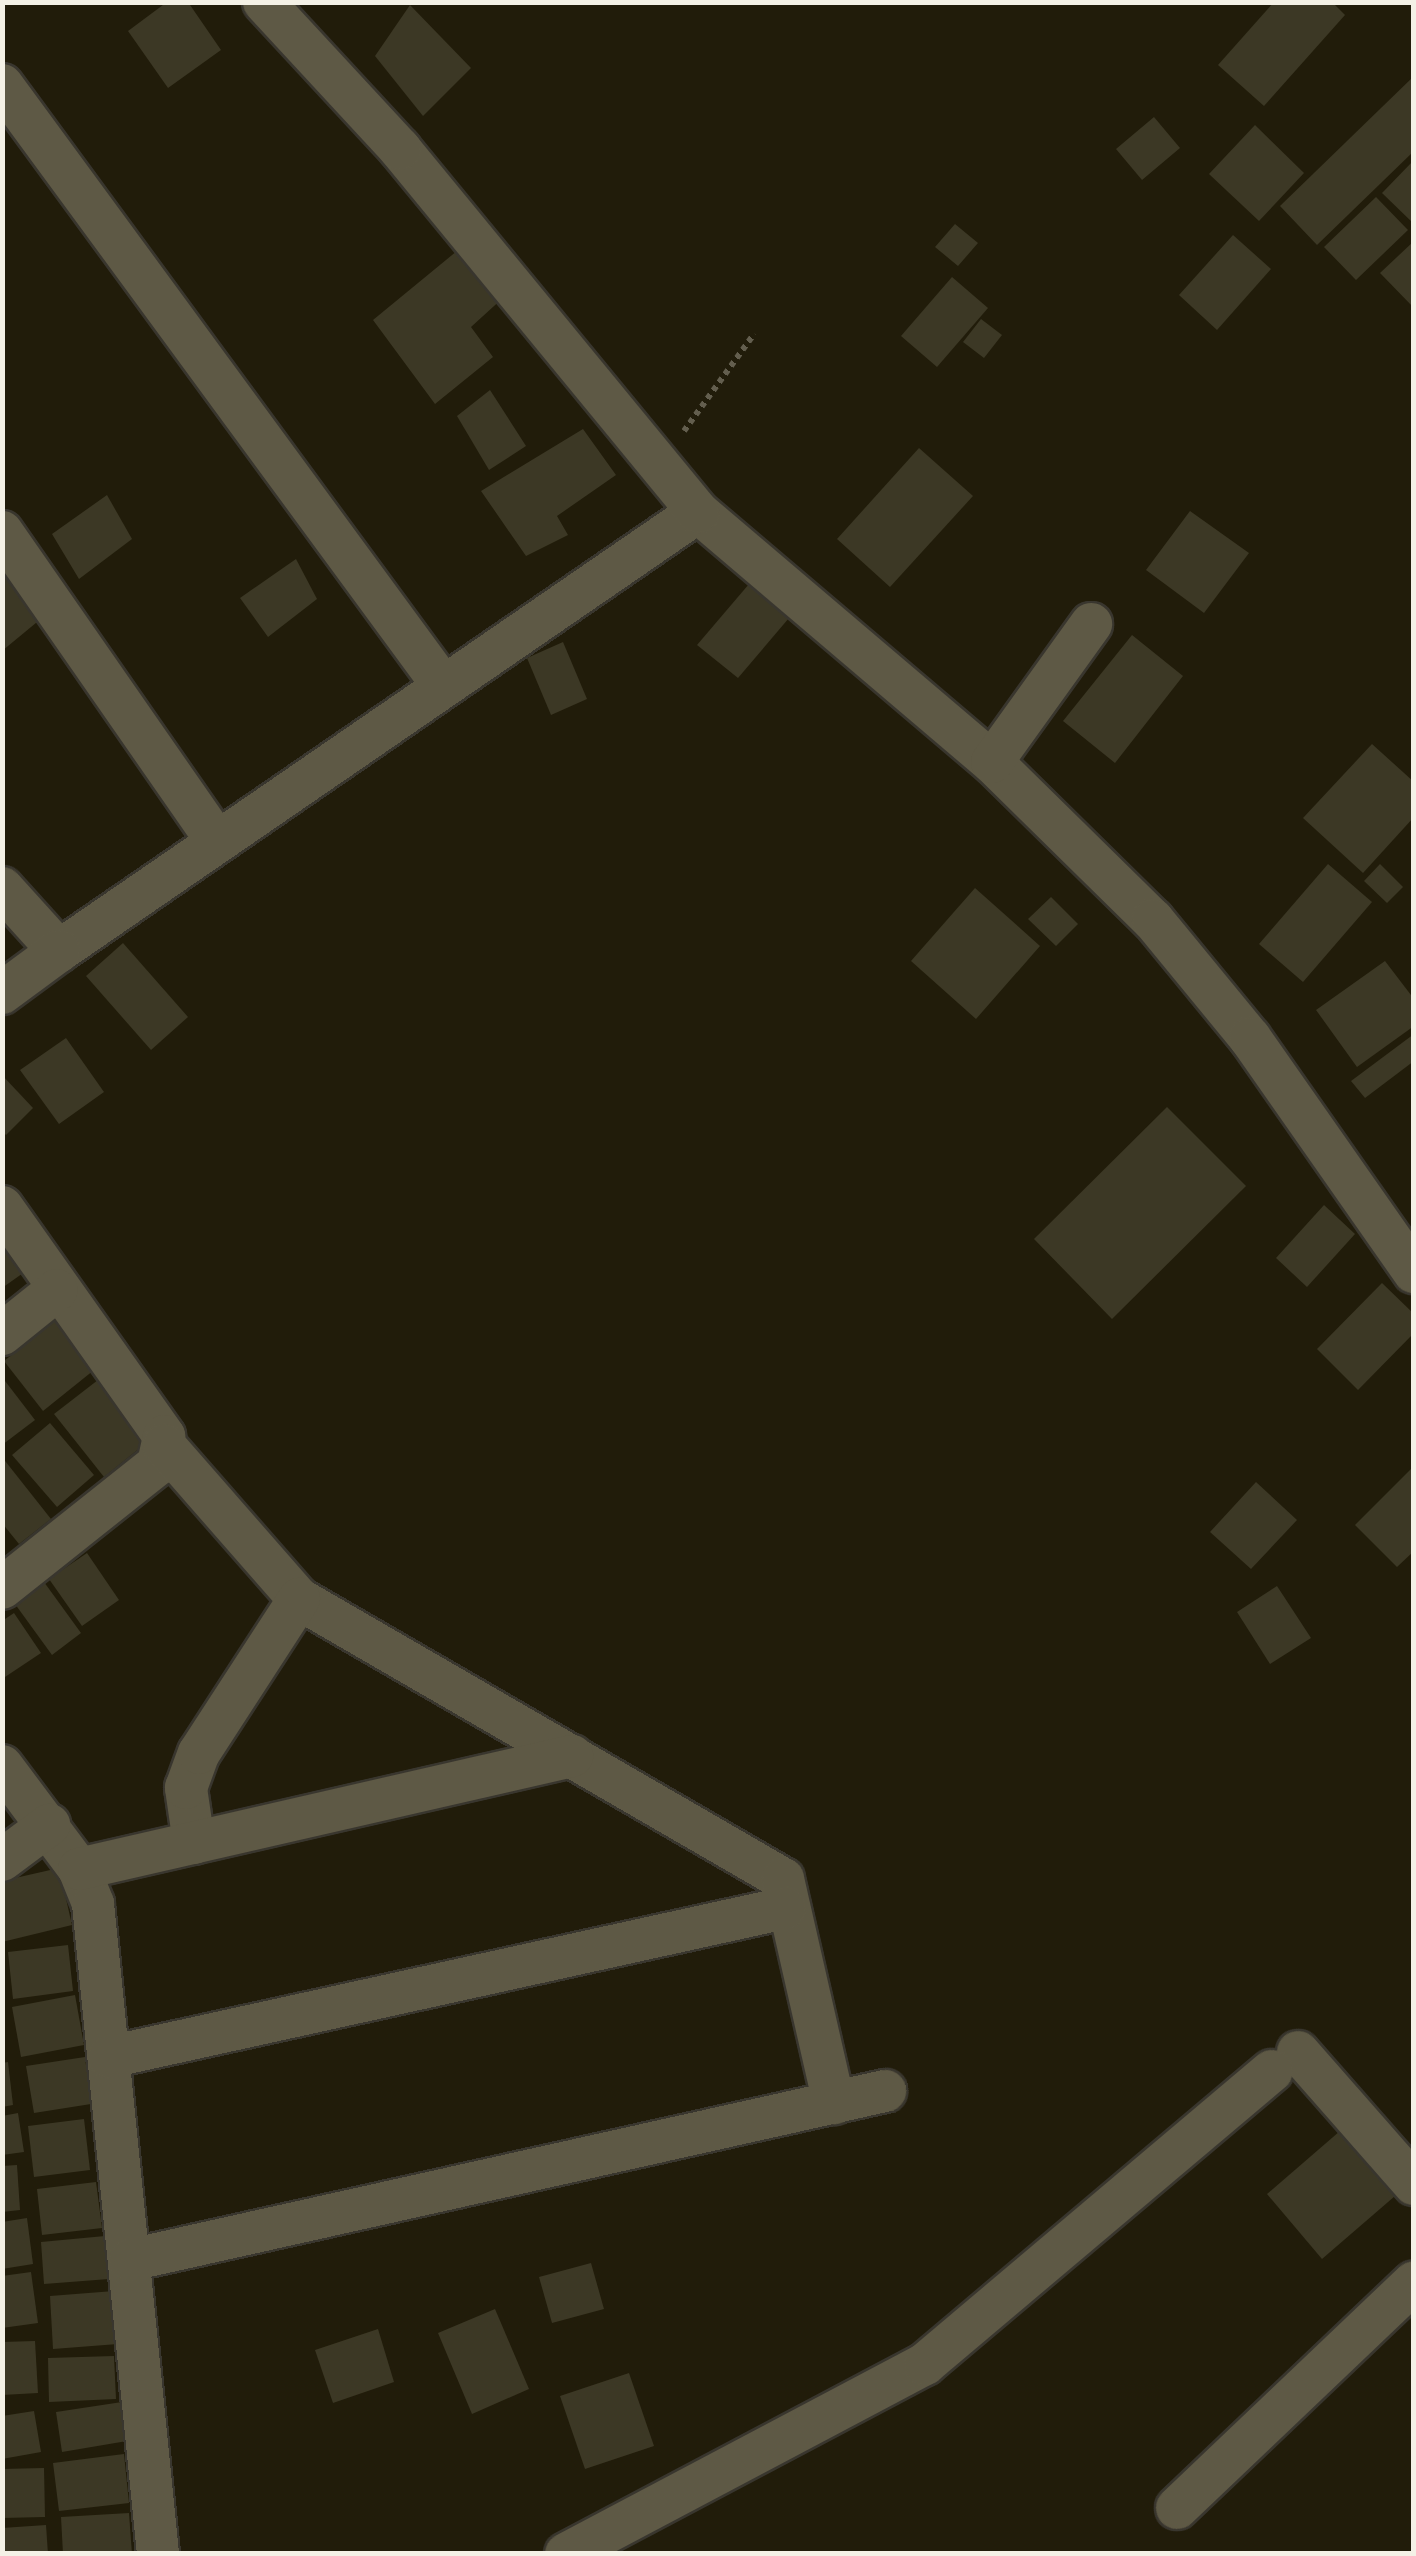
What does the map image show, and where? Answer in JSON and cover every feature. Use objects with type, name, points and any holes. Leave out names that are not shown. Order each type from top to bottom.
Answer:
[{"type":"street","points":[[264,2],[400,149],[657,469],[698,512],[992,762],[1165,935],[1250,1038],[1414,1272]]},
{"type":"street","points":[[2,85],[441,682]]},
{"type":"street","points":[[2,992],[214,836],[698,512]]},
{"type":"street","points":[[2,532],[214,836]]},
{"type":"street","points":[[992,762],[1091,624]]},
{"type":"street","points":[[2,888],[58,950]]},
{"type":"street","points":[[2,1207],[164,1445],[299,1599],[783,1879],[784,1908],[834,2103]]},
{"type":"street","points":[[2,1334],[57,1290]]},
{"type":"street","points":[[2,1588],[158,1464],[164,1445]]},
{"type":"street","points":[[194,1842],[186,1788],[200,1753],[299,1599]]},
{"type":"street","points":[[79,1869],[572,1756]]},
{"type":"street","points":[[2,1766],[79,1869],[93,1904],[158,2554]]},
{"type":"street","points":[[2,1860],[49,1825]]},
{"type":"street","points":[[109,2058],[784,1908]]},
{"type":"street","points":[[566,2554],[925,2364],[1285,2061],[1414,2184]]},
{"type":"street","points":[[130,2260],[885,2091]]},
{"type":"street","points":[[1177,2508],[1414,2282]]},
{"type":"path","points":[[657,469],[754,334]]},
{"type":"building","points":[[167,2],[188,2],[221,50],[168,88],[128,31]]},
{"type":"building","points":[[1274,2],[1332,2],[1345,15],[1264,106],[1218,65]]},
{"type":"building","points":[[410,5],[471,68],[423,116],[375,56]]},
{"type":"building","points":[[1414,76],[1414,151],[1317,245],[1280,206]]},
{"type":"building","points":[[1154,117],[1180,148],[1142,180],[1116,149]]},
{"type":"building","points":[[1255,125],[1304,173],[1259,221],[1209,174]]},
{"type":"building","points":[[1414,160],[1414,224],[1382,193]]},
{"type":"building","points":[[1376,197],[1408,230],[1356,280],[1324,247]]},
{"type":"building","points":[[955,224],[978,243],[958,266],[935,247]]},
{"type":"building","points":[[1233,235],[1271,269],[1217,330],[1179,295]]},
{"type":"building","points":[[1414,241],[1414,308],[1380,273]]},
{"type":"building","points":[[463,246],[505,296],[471,327],[493,357],[435,404],[373,320]]},
{"type":"building","points":[[952,277],[988,308],[937,367],[901,336]]},
{"type":"building","points":[[981,319],[1002,335],[984,358],[963,342]]},
{"type":"building","points":[[490,390],[526,446],[489,470],[457,416]]},
{"type":"building","points":[[583,429],[616,475],[557,516],[568,535],[526,556],[481,491]]},
{"type":"building","points":[[919,448],[973,496],[890,587],[837,539]]},
{"type":"building","points":[[107,495],[132,539],[79,579],[52,534]]},
{"type":"building","points":[[1190,511],[1249,553],[1204,613],[1146,570]]},
{"type":"building","points":[[296,559],[317,599],[268,637],[240,598]]},
{"type":"building","points":[[2,561],[48,613],[2,651]]},
{"type":"building","points":[[749,584],[789,618],[738,678],[697,645]]},
{"type":"building","points":[[1132,635],[1183,676],[1115,763],[1063,721]]},
{"type":"building","points":[[563,642],[587,699],[551,715],[527,658]]},
{"type":"building","points":[[1372,744],[1414,782],[1414,817],[1363,873],[1303,818]]},
{"type":"building","points":[[1328,864],[1372,902],[1303,982],[1259,944]]},
{"type":"building","points":[[1380,864],[1403,887],[1387,903],[1364,881]]},
{"type":"building","points":[[975,888],[1040,946],[976,1019],[911,961]]},
{"type":"building","points":[[1051,897],[1078,924],[1056,946],[1028,919]]},
{"type":"building","points":[[123,943],[188,1017],[151,1050],[86,976]]},
{"type":"building","points":[[1385,961],[1414,999],[1414,1026],[1357,1067],[1316,1010]]},
{"type":"building","points":[[1414,1034],[1414,1061],[1365,1098],[1351,1081]]},
{"type":"building","points":[[66,1038],[104,1092],[59,1124],[20,1070]]},
{"type":"building","points":[[2,1075],[33,1108],[6,1135],[2,1131]]},
{"type":"building","points":[[1167,1107],[1246,1186],[1112,1319],[1034,1239]]},
{"type":"building","points":[[1324,1205],[1355,1234],[1307,1287],[1276,1258]]},
{"type":"building","points":[[2,1238],[26,1271],[2,1288]]},
{"type":"building","points":[[1382,1283],[1414,1314],[1414,1333],[1358,1390],[1317,1349]]},
{"type":"building","points":[[65,1313],[104,1362],[43,1411],[4,1361]]},
{"type":"building","points":[[107,1373],[156,1435],[104,1477],[54,1414]]},
{"type":"building","points":[[2,1377],[35,1420],[2,1445]]},
{"type":"building","points":[[50,1423],[94,1475],[57,1507],[12,1455]]},
{"type":"building","points":[[2,1457],[51,1519],[19,1544],[2,1523]]},
{"type":"building","points":[[1414,1466],[1414,1551],[1397,1567],[1355,1525]]},
{"type":"building","points":[[1256,1482],[1297,1520],[1251,1569],[1210,1532]]},
{"type":"building","points":[[87,1553],[119,1600],[82,1626],[49,1579]]},
{"type":"building","points":[[44,1582],[81,1633],[52,1655],[15,1604]]},
{"type":"building","points":[[1277,1586],[1311,1638],[1270,1664],[1237,1612]]},
{"type":"building","points":[[14,1613],[41,1653],[2,1679],[2,1621]]},
{"type":"building","points":[[59,1868],[72,1925],[2,1942],[2,1881]]},
{"type":"building","points":[[68,1945],[73,1991],[13,1999],[8,1952]]},
{"type":"building","points":[[75,1995],[84,2045],[21,2057],[12,2007]]},
{"type":"building","points":[[85,2057],[91,2104],[34,2113],[26,2066]]},
{"type":"building","points":[[8,2062],[13,2105],[2,2107],[2,2063]]},
{"type":"building","points":[[18,2113],[24,2152],[2,2155],[2,2116]]},
{"type":"building","points":[[84,2119],[90,2170],[34,2177],[28,2126]]},
{"type":"building","points":[[1340,2131],[1395,2196],[1322,2259],[1267,2194]]},
{"type":"building","points":[[17,2165],[20,2210],[2,2212],[2,2166]]},
{"type":"building","points":[[96,2182],[102,2228],[42,2235],[37,2189]]},
{"type":"building","points":[[27,2218],[33,2264],[2,2269],[2,2222]]},
{"type":"building","points":[[105,2236],[109,2279],[44,2284],[41,2242]]},
{"type":"building","points":[[591,2263],[604,2309],[552,2323],[539,2277]]},
{"type":"building","points":[[31,2272],[38,2323],[2,2328],[2,2276]]},
{"type":"building","points":[[114,2291],[118,2344],[53,2349],[50,2296]]},
{"type":"building","points":[[495,2309],[529,2389],[472,2414],[438,2333]]},
{"type":"building","points":[[378,2329],[394,2382],[333,2403],[315,2350]]},
{"type":"building","points":[[35,2341],[38,2393],[2,2395],[2,2342]]},
{"type":"building","points":[[114,2356],[116,2399],[49,2402],[48,2358]]},
{"type":"building","points":[[629,2373],[654,2446],[585,2469],[560,2396]]},
{"type":"building","points":[[122,2402],[127,2441],[62,2452],[56,2412]]},
{"type":"building","points":[[34,2411],[41,2452],[2,2459],[2,2416]]},
{"type":"building","points":[[124,2454],[129,2503],[59,2511],[53,2463]]},
{"type":"building","points":[[44,2468],[45,2517],[2,2518],[2,2469]]},
{"type":"building","points":[[129,2513],[132,2554],[63,2554],[61,2517]]},
{"type":"building","points":[[46,2525],[48,2554],[2,2554],[2,2528]]}]
